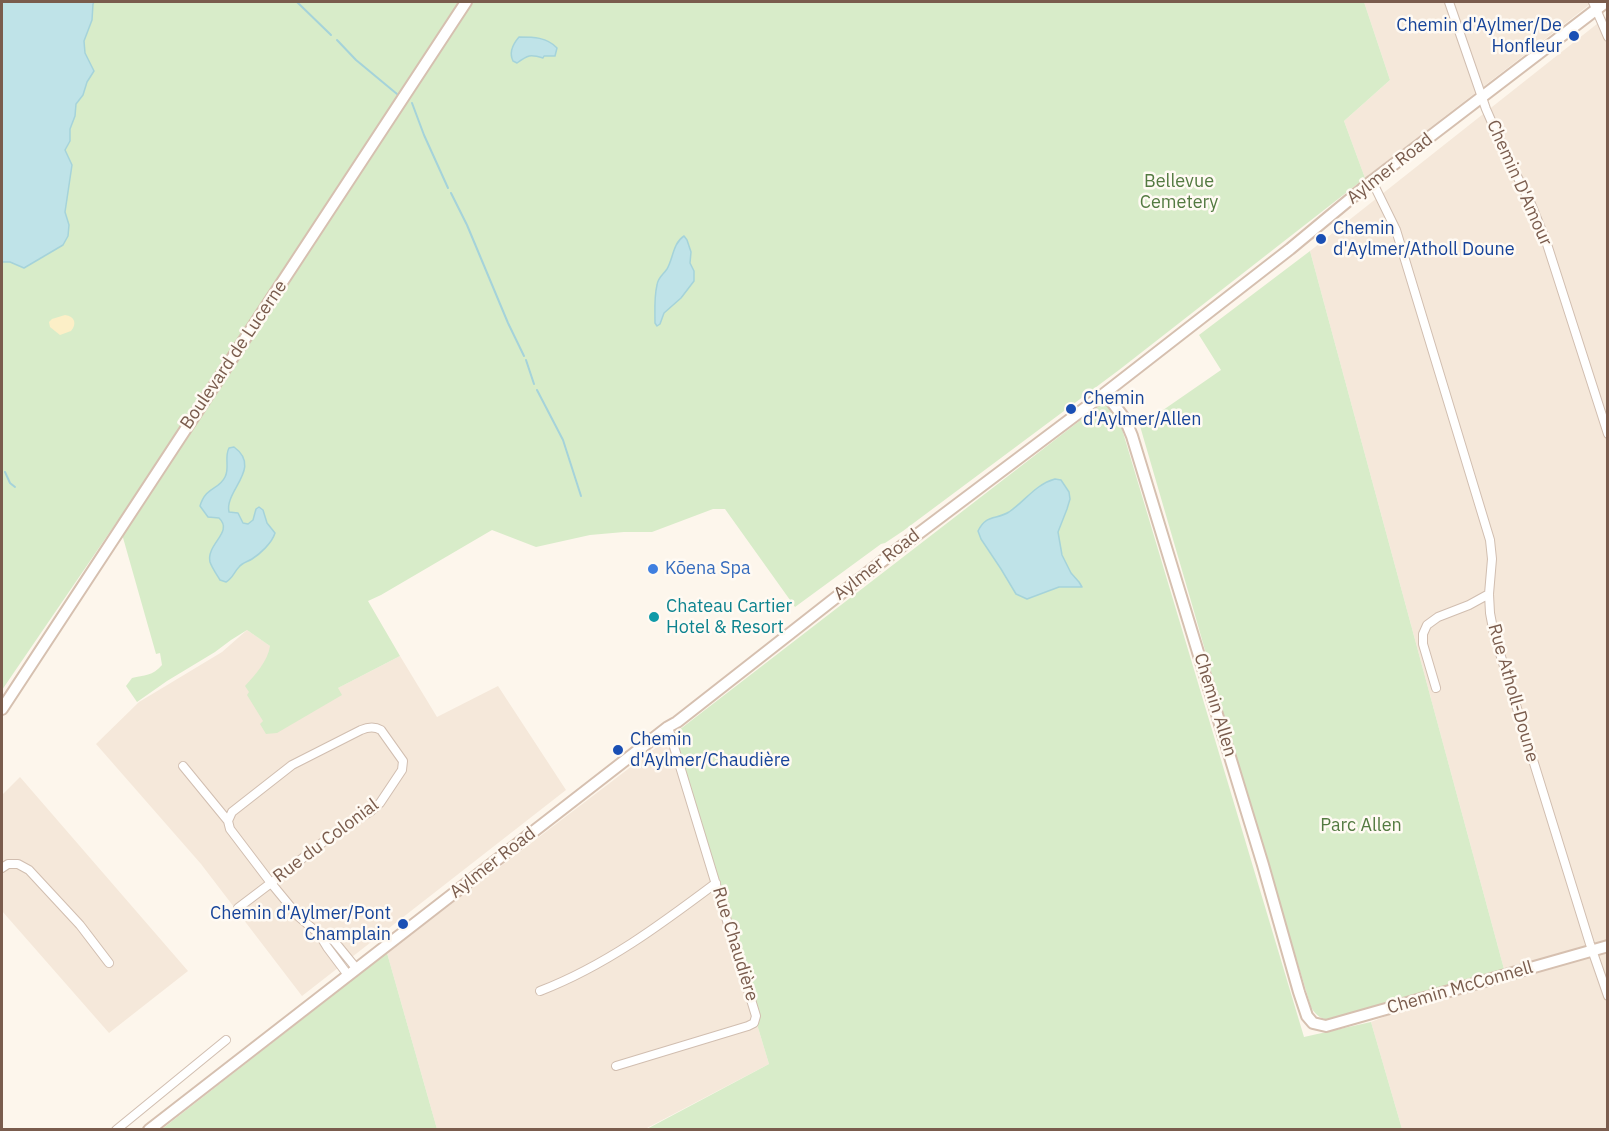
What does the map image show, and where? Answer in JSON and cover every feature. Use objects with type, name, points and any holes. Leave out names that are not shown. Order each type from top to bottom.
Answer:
[{"type":"main road","name":"Boulevard de Lucerne","points":[[2,709],[466,2]]},
{"type":"main road","name":"Aylmer Road","points":[[149,1130],[894,552],[1105,393],[1482,98],[1595,5],[1606,2]]},
{"type":"main road","name":"Chemin Allen","points":[[1105,393],[1125,419],[1132,436],[1188,615],[1299,992],[1312,1023]]},
{"type":"main road","name":"Chemin McConnell","points":[[1312,1023],[1326,1026],[1608,946]]},
{"type":"street","name":"Chemin D'Amour","points":[[1449,2],[1482,98],[1539,222],[1608,434]]},
{"type":"street","points":[[1595,5],[1608,37]]},
{"type":"street","name":"Rue Atholl-Doune","points":[[1372,182],[1396,230],[1490,540],[1492,559],[1489,594],[1494,634],[1608,996]]},
{"type":"street","points":[[1436,688],[1423,644],[1423,633],[1427,625],[1438,617],[1489,594]]},
{"type":"street","name":"Rue Chaudière","points":[[616,1066],[754,1023],[756,1016],[668,727]]},
{"type":"street","name":"Rue du Colonial","points":[[228,821],[232,812],[292,765],[367,728],[381,730],[401,757],[402,770],[383,800],[327,839],[238,908]]},
{"type":"street","points":[[183,766],[228,821],[230,829],[271,883],[299,917],[318,933],[334,941],[352,972]]},
{"type":"street","points":[[2,868],[8,864],[18,864],[29,870],[80,925],[109,963]]},
{"type":"street","points":[[540,991],[574,977],[619,952],[656,928],[716,883]]},
{"type":"street","points":[[116,1130],[226,1040]]},
{"type":"shaded area","points":[[1364,2],[1593,2],[1365,178],[1344,121],[1390,80]]},
{"type":"shaded area","points":[[1607,16],[1607,1129],[1402,1129],[1371,1022],[1504,969],[1310,251]]},
{"type":"shaded area","points":[[247,630],[279,652],[266,725],[400,656],[437,717],[498,686],[566,790],[302,996],[201,864],[96,744],[139,702],[222,652]]},
{"type":"shaded area","points":[[670,737],[769,1064],[645,1129],[437,1129],[387,953]]},
{"type":"shaded area","points":[[20,777],[188,971],[109,1033],[2,911],[2,795]]},
{"type":"green space","name":"Bellevue Cemetery","points":[[94,2],[1364,2],[1390,80],[1344,121],[1365,178],[1119,370],[903,531],[881,544],[795,607],[725,509],[713,509],[652,532],[590,535],[536,547],[492,530],[368,601],[400,656],[338,688],[342,695],[277,733],[266,734],[260,724],[263,721],[247,695],[249,692],[245,686],[264,662],[270,646],[247,630],[137,702],[126,686],[132,678],[152,673],[162,665],[160,653],[156,654],[118,520],[2,690],[2,262],[10,262],[25,268],[35,261],[69,225],[65,212],[72,165],[65,150],[70,141],[70,129],[75,116],[76,104],[83,95],[94,71],[85,53],[84,41],[92,20]]},
{"type":"green space","name":"Parc Allen","points":[[1310,251],[1504,969],[1333,1020],[1320,1017],[1311,1007],[1240,773],[1140,426],[1221,370],[1199,335]]},
{"type":"green space","points":[[1104,402],[1116,409],[1304,1037],[1371,1022],[1402,1129],[645,1130],[769,1064],[670,737]]},
{"type":"green space","points":[[387,953],[437,1129],[162,1129]]},
{"type":"sand","points":[[65,315],[73,319],[74,326],[71,331],[60,335],[50,327],[49,322]]},
{"type":"water","points":[[2,2],[94,2],[92,20],[84,41],[85,53],[94,71],[83,95],[76,104],[75,116],[70,129],[70,141],[65,150],[72,165],[65,212],[69,225],[68,236],[63,245],[24,268],[10,262],[2,262]]},
{"type":"water","points":[[519,37],[535,38],[553,44],[557,48],[555,56],[544,56],[543,58],[529,56],[517,63],[513,61],[512,49]]},
{"type":"water","points":[[684,236],[691,252],[690,263],[694,271],[694,281],[681,298],[664,313],[657,326],[655,323],[655,294],[658,282],[669,265],[675,247]]},
{"type":"water","points":[[234,447],[242,455],[245,463],[244,471],[229,504],[229,512],[238,513],[243,523],[248,524],[253,520],[256,509],[259,507],[263,510],[267,523],[275,533],[265,548],[240,566],[226,582],[220,580],[210,562],[212,550],[222,533],[223,523],[219,518],[208,517],[200,506],[209,491],[225,477],[228,451],[229,448]]},
{"type":"water","points":[[1055,479],[1061,480],[1069,492],[1070,499],[1058,532],[1062,555],[1071,573],[1082,587],[1059,587],[1027,599],[1016,594],[978,531],[984,522],[1009,512],[1036,489]]},
{"type":"waterway","points":[[297,2],[331,35]]},
{"type":"waterway","points":[[337,40],[356,60],[397,94]]},
{"type":"waterway","points":[[412,103],[448,188]]},
{"type":"waterway","points":[[451,193],[524,356]]},
{"type":"waterway","points":[[526,360],[534,384]]},
{"type":"waterway","points":[[537,390],[563,440],[581,496]]},
{"type":"waterway","points":[[5,472],[10,483],[15,487]]},
{"type":"place","name":"Chemin d'Aylmer/De Honfleur","points":[[1574,36]]},
{"type":"place","name":"Chemin d'Aylmer/Atholl Doune","points":[[1321,239]]},
{"type":"place","name":"Chemin d'Aylmer/Allen","points":[[1071,409]]},
{"type":"place","name":"Kōena Spa","points":[[653,569]]},
{"type":"place","name":"Chateau Cartier Hotel & Resort","points":[[654,617]]},
{"type":"place","name":"Chemin d'Aylmer/Chaudière","points":[[618,750]]},
{"type":"place","name":"Chemin d'Aylmer/Pont Champlain","points":[[403,924]]}]
